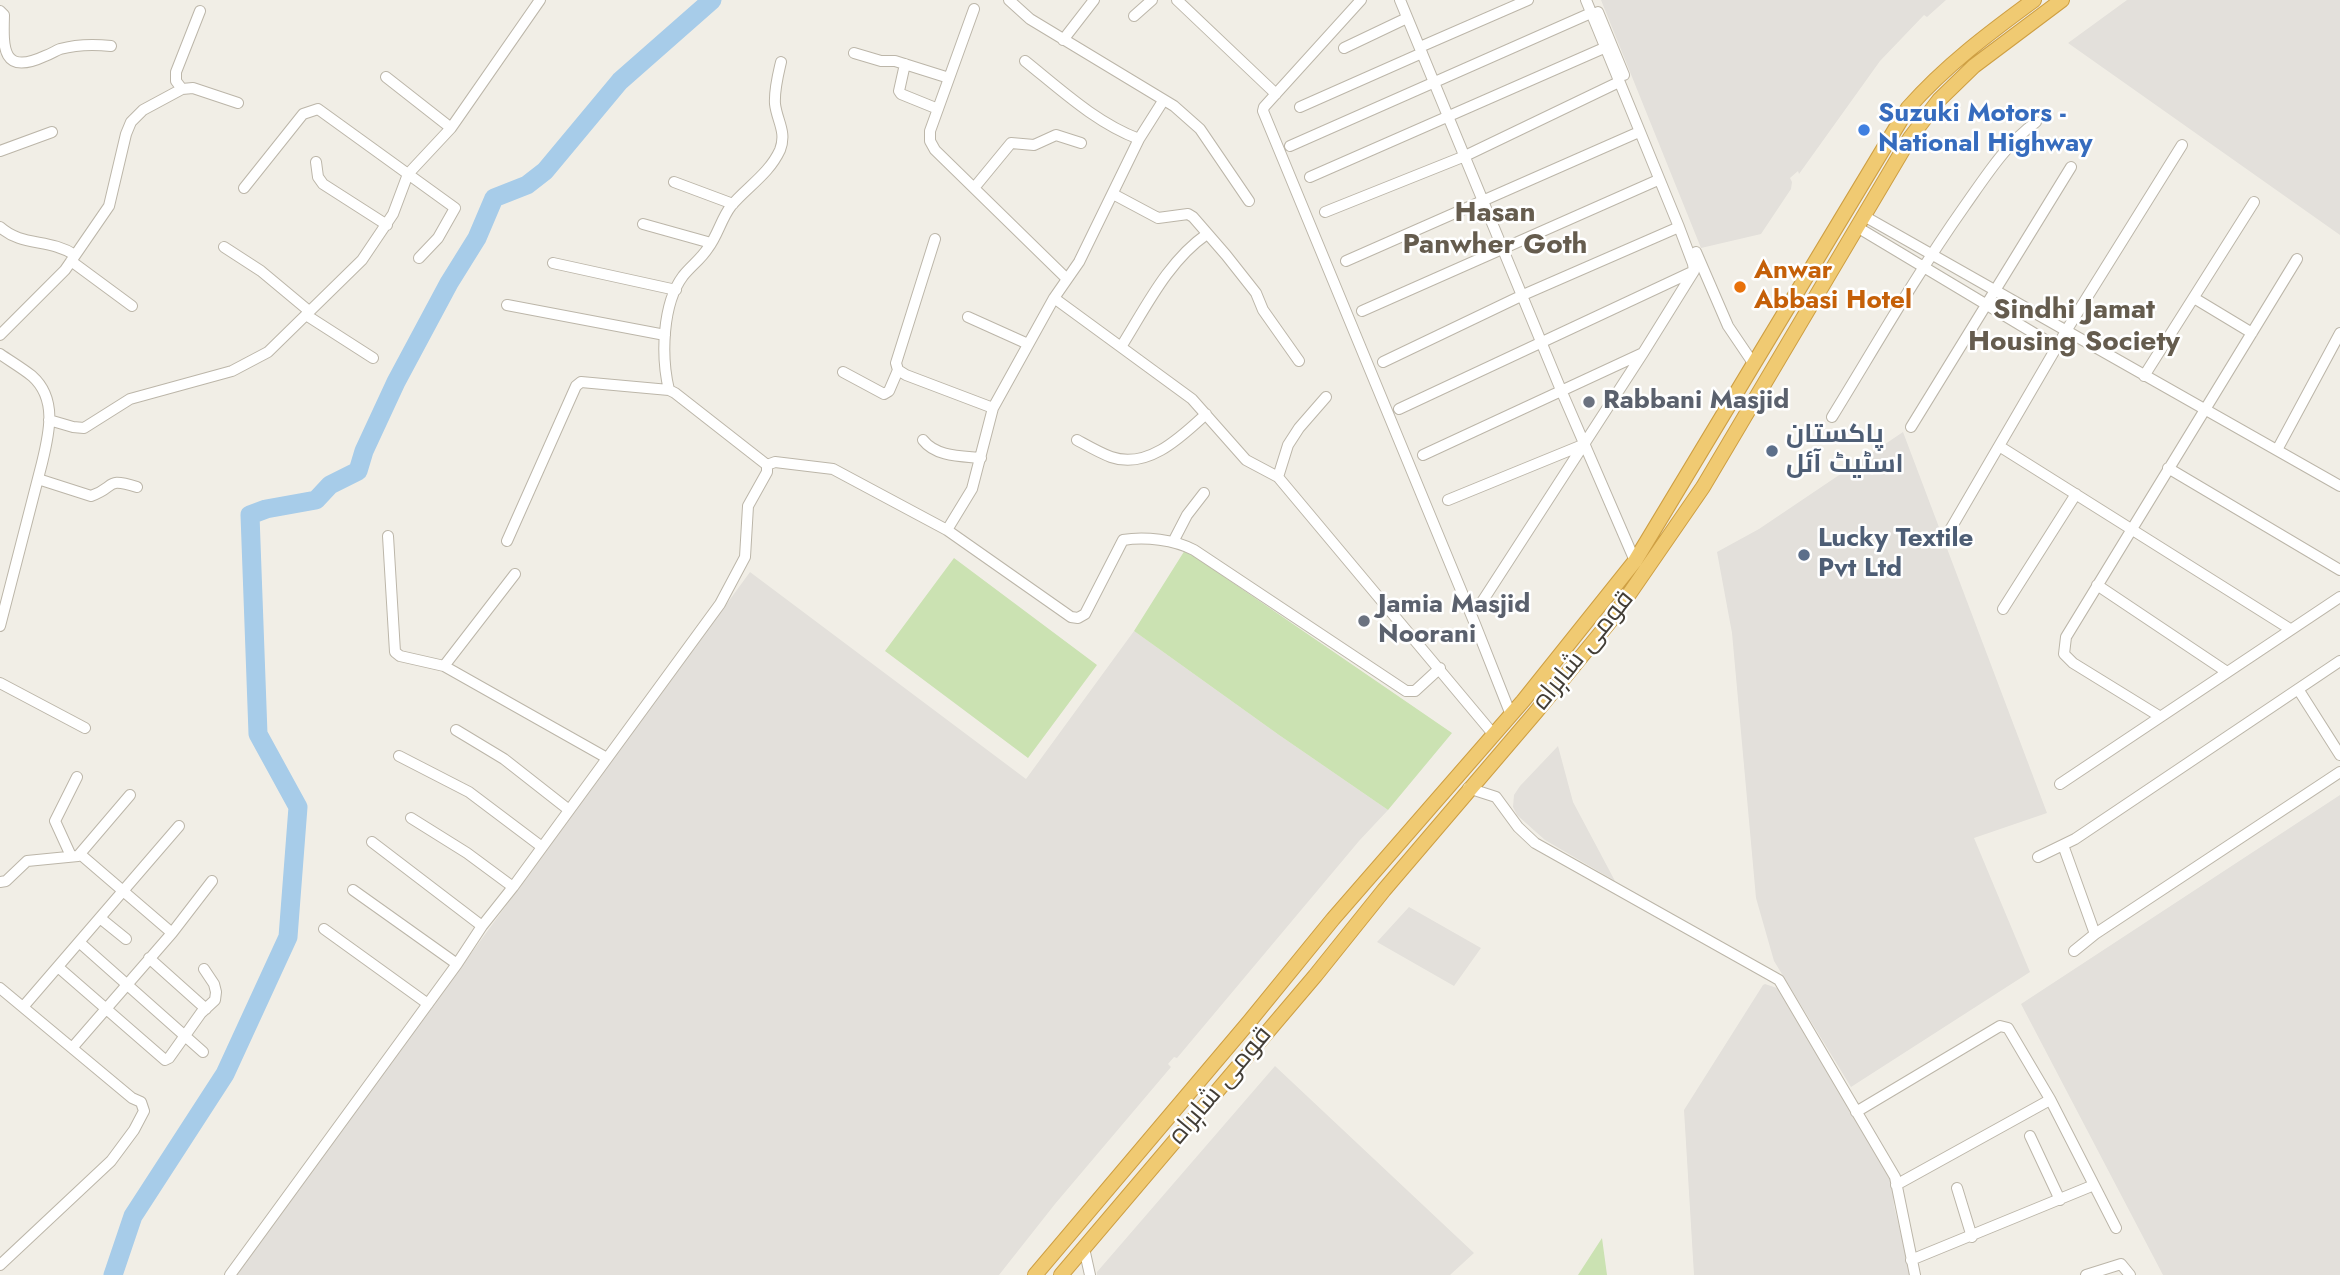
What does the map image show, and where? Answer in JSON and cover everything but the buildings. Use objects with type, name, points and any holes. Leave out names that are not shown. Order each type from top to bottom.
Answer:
[{"type":"highway","name":"قومی شاہراہ","points":[[1035,1275],[1368,877],[1511,715],[1635,561],[1908,108],[1957,58],[2034,0]]},
{"type":"highway","name":"قومی شاہراہ","points":[[1061,1275],[1315,976],[1612,619],[1703,487],[1910,138],[1939,100],[1974,66],[2062,0]]},
{"type":"street","points":[[49,420],[73,428],[84,428],[130,399],[232,371],[268,352],[362,260],[387,226],[408,174],[451,128],[540,0]]},
{"type":"street","points":[[1009,0],[1030,19],[1174,106],[1200,129],[1249,201]]},
{"type":"street","points":[[1063,40],[1094,0]]},
{"type":"street","points":[[1134,16],[1152,0]]},
{"type":"street","points":[[1177,0],[1276,94]]},
{"type":"street","points":[[1362,0],[1264,107],[1264,116],[1511,715]]},
{"type":"street","points":[[1401,0],[1561,390],[1635,561]]},
{"type":"street","points":[[1300,107],[1528,0]]},
{"type":"street","points":[[1478,608],[1694,271],[1679,227],[1586,0]]},
{"type":"street","points":[[1593,0],[1706,277],[1728,326],[1753,363]]},
{"type":"street","points":[[974,9],[930,131],[930,141],[935,150],[1066,279]]},
{"type":"street","points":[[0,11],[4,15],[3,44],[6,55],[12,61],[23,64],[75,45],[111,46]]},
{"type":"street","points":[[182,89],[176,81],[176,72],[200,11]]},
{"type":"street","points":[[1290,146],[1591,13]]},
{"type":"street","points":[[1344,48],[1408,18]]},
{"type":"street","points":[[1310,177],[1604,48]]},
{"type":"street","points":[[854,53],[881,61],[905,64],[949,78]]},
{"type":"street","points":[[1025,61],[1122,133],[1139,139]]},
{"type":"street","points":[[669,390],[665,335],[676,290],[683,276],[712,243],[733,204],[761,177],[779,152],[784,132],[775,104],[775,92],[781,62]]},
{"type":"street","points":[[905,64],[899,91],[901,94],[938,109]]},
{"type":"street","points":[[386,77],[451,128]]},
{"type":"street","points":[[1325,212],[1465,156],[1619,82]]},
{"type":"street","points":[[0,335],[48,288],[73,258],[109,206],[126,134],[131,122],[143,110],[182,89],[193,88],[238,103]]},
{"type":"street","points":[[947,530],[972,489],[993,408],[1054,298],[1079,262],[1139,139],[1163,101]]},
{"type":"street","points":[[244,188],[303,114],[318,109],[455,208],[438,238],[419,258]]},
{"type":"street","points":[[1832,417],[1930,254],[1994,162],[2018,135],[2036,122]]},
{"type":"street","points":[[0,151],[52,132]]},
{"type":"street","points":[[1346,261],[1639,132]]},
{"type":"street","points":[[974,188],[1011,143],[1034,145],[1056,135],[1081,144]]},
{"type":"street","points":[[1950,530],[2066,331],[2182,145]]},
{"type":"street","points":[[316,162],[318,177],[323,184],[387,226]]},
{"type":"street","points":[[1911,427],[2071,167]]},
{"type":"street","points":[[1362,311],[1658,180]]},
{"type":"street","points":[[674,182],[733,204]]},
{"type":"street","points":[[1113,194],[1158,218],[1188,214],[1196,220],[1256,293],[1263,310],[1299,361]]},
{"type":"street","points":[[2144,376],[2254,202]]},
{"type":"street","points":[[1861,222],[1930,254],[2340,486]]},
{"type":"street","points":[[1861,222],[1924,267],[2057,347]]},
{"type":"street","points":[[643,224],[712,243]]},
{"type":"street","points":[[0,227],[14,237],[58,245],[132,306]]},
{"type":"street","points":[[1383,362],[1523,295],[1679,227]]},
{"type":"street","points":[[1121,347],[1169,271],[1192,244],[1207,234]]},
{"type":"street","points":[[842,372],[884,394],[889,391],[898,370],[896,363],[935,239]]},
{"type":"street","points":[[224,247],[261,271],[308,313],[373,358]]},
{"type":"street","points":[[2159,716],[2073,663],[2064,654],[2066,637],[2297,260]]},
{"type":"street","points":[[553,263],[676,290]]},
{"type":"street","points":[[1399,409],[1694,271]]},
{"type":"street","points":[[1054,298],[1192,398],[1246,460],[1278,477],[1494,735]]},
{"type":"street","points":[[2194,298],[2252,333]]},
{"type":"street","points":[[507,305],[665,335]]},
{"type":"street","points":[[968,317],[1028,344]]},
{"type":"street","points":[[2277,450],[2340,333]]},
{"type":"street","points":[[1423,455],[1643,353]]},
{"type":"street","points":[[0,354],[32,376],[45,392],[49,420],[48,437],[0,626]]},
{"type":"street","points":[[898,370],[993,408]]},
{"type":"street","points":[[230,1275],[482,926],[720,604],[745,557],[748,506],[767,472],[766,465],[669,390],[584,381],[578,383],[507,541]]},
{"type":"street","points":[[1278,477],[1288,445],[1326,397]]},
{"type":"street","points":[[1077,440],[1113,458],[1149,456],[1175,442],[1206,414]]},
{"type":"street","points":[[923,440],[928,446],[952,455],[981,458]]},
{"type":"street","points":[[1448,500],[1585,444]]},
{"type":"street","points":[[1999,446],[2290,629]]},
{"type":"street","points":[[766,465],[775,461],[833,469],[947,530],[1071,617],[1078,618],[1085,614],[1123,540],[1172,542],[1194,550],[1406,691],[1415,691],[1440,668]]},
{"type":"street","points":[[2168,468],[2340,570]]},
{"type":"street","points":[[38,479],[91,496],[114,482],[137,487]]},
{"type":"street","points":[[1172,542],[1187,515],[1204,493]]},
{"type":"street","points":[[2003,609],[2076,494]]},
{"type":"street","points":[[388,536],[395,652],[400,656],[444,666],[607,758]]},
{"type":"street","points":[[444,666],[515,574]]},
{"type":"street","points":[[2097,585],[2227,672]]},
{"type":"street","points":[[2060,784],[2340,597]]},
{"type":"street","points":[[2038,857],[2075,839],[2340,661]]},
{"type":"street","points":[[0,683],[85,727]]},
{"type":"street","points":[[2298,689],[2340,755]]},
{"type":"street","points":[[456,730],[503,759],[569,810]]},
{"type":"street","points":[[399,756],[469,792],[542,847]]},
{"type":"street","points":[[2074,951],[2095,934],[2340,772]]},
{"type":"street","points":[[77,777],[55,821],[75,855],[172,933]]},
{"type":"street","points":[[1468,789],[1496,797],[1518,827],[1535,843],[1779,980],[1895,1177],[1915,1275]]},
{"type":"street","points":[[0,882],[6,881],[27,860],[75,855],[130,795]]},
{"type":"street","points":[[411,818],[467,853],[513,887]]},
{"type":"street","points":[[23,1007],[179,826]]},
{"type":"street","points":[[372,842],[482,926]]},
{"type":"street","points":[[2063,845],[2095,934]]},
{"type":"street","points":[[72,1048],[172,933],[212,881]]},
{"type":"street","points":[[353,890],[457,964]]},
{"type":"street","points":[[100,918],[126,939]]},
{"type":"street","points":[[324,929],[428,1004]]},
{"type":"street","points":[[79,942],[204,1052]]},
{"type":"street","points":[[149,958],[206,1009]]},
{"type":"street","points":[[58,967],[165,1060],[215,1000],[214,984],[204,969]]},
{"type":"street","points":[[0,988],[144,1107],[143,1114],[111,1161],[0,1265]]},
{"type":"street","points":[[1856,1112],[2004,1026],[2008,1028],[2050,1100],[2116,1228]]},
{"type":"street","points":[[1896,1185],[2048,1101]]},
{"type":"street","points":[[2030,1136],[2060,1199]]},
{"type":"street","points":[[1911,1260],[2094,1185]]},
{"type":"street","points":[[1957,1188],[1972,1237]]},
{"type":"street","points":[[1084,1248],[1090,1275]]},
{"type":"street","points":[[2086,1275],[2121,1264],[2130,1275]]},
{"type":"shaded area","points":[[1601,0],[1946,0],[1927,17],[1924,15],[1880,61],[1799,174],[1798,171],[1790,178],[1791,189],[1761,234],[1701,248]]},
{"type":"shaded area","points":[[2127,0],[2340,0],[2340,235],[2068,43]]},
{"type":"shaded area","points":[[1903,432],[2047,813],[1974,838],[2030,972],[1851,1087],[1774,961],[1756,898],[1732,633],[1717,552],[1759,529]]},
{"type":"shaded area","points":[[750,572],[1026,779],[1134,631],[1388,810],[1177,1058],[1174,1057],[1168,1064],[1171,1067],[999,1275],[236,1275]]},
{"type":"shaded area","points":[[1558,746],[1573,802],[1615,881],[1545,840],[1517,815],[1513,807],[1514,795],[1520,786]]},
{"type":"shaded area","points":[[2340,795],[2340,1275],[2163,1275],[2021,1004]]},
{"type":"shaded area","points":[[1409,907],[1481,948],[1454,986],[1377,942]]},
{"type":"shaded area","points":[[1765,984],[1777,988],[1892,1180],[1894,1206],[1911,1275],[1694,1275],[1684,1110]]},
{"type":"shaded area","points":[[1275,1066],[1474,1253],[1450,1275],[1097,1275],[1097,1272]]},
{"type":"green space","points":[[1185,550],[1452,733],[1388,810],[1134,631]]},
{"type":"green space","points":[[954,558],[1097,665],[1028,758],[885,651]]},
{"type":"green space","points":[[1602,1238],[1607,1275],[1578,1275]]},
{"type":"waterway","points":[[113,1275],[133,1216],[225,1074],[288,937],[298,807],[258,734],[250,515],[266,509],[316,500],[330,485],[358,471],[364,451],[396,382],[449,283],[477,238],[494,198],[527,185],[545,171],[620,81],[712,0]]},
{"type":"place","name":"Suzuki Motors - National Highway","points":[[1864,130]]},
{"type":"place","name":"Anwar Abbasi Hotel","points":[[1740,287]]},
{"type":"place","name":"Rabbani Masjid","points":[[1589,402]]},
{"type":"place","name":"پاکستان اسٹیٹ آئل","points":[[1772,451]]},
{"type":"place","name":"Lucky Textile Pvt Ltd","points":[[1804,555]]},
{"type":"place","name":"Jamia Masjid Noorani","points":[[1364,621]]},
{"type":"district","name":"Hasan Panwher Goth","points":[[1495,230]]},
{"type":"district","name":"Sindhi Jamat Housing Society","points":[[2074,327]]}]
